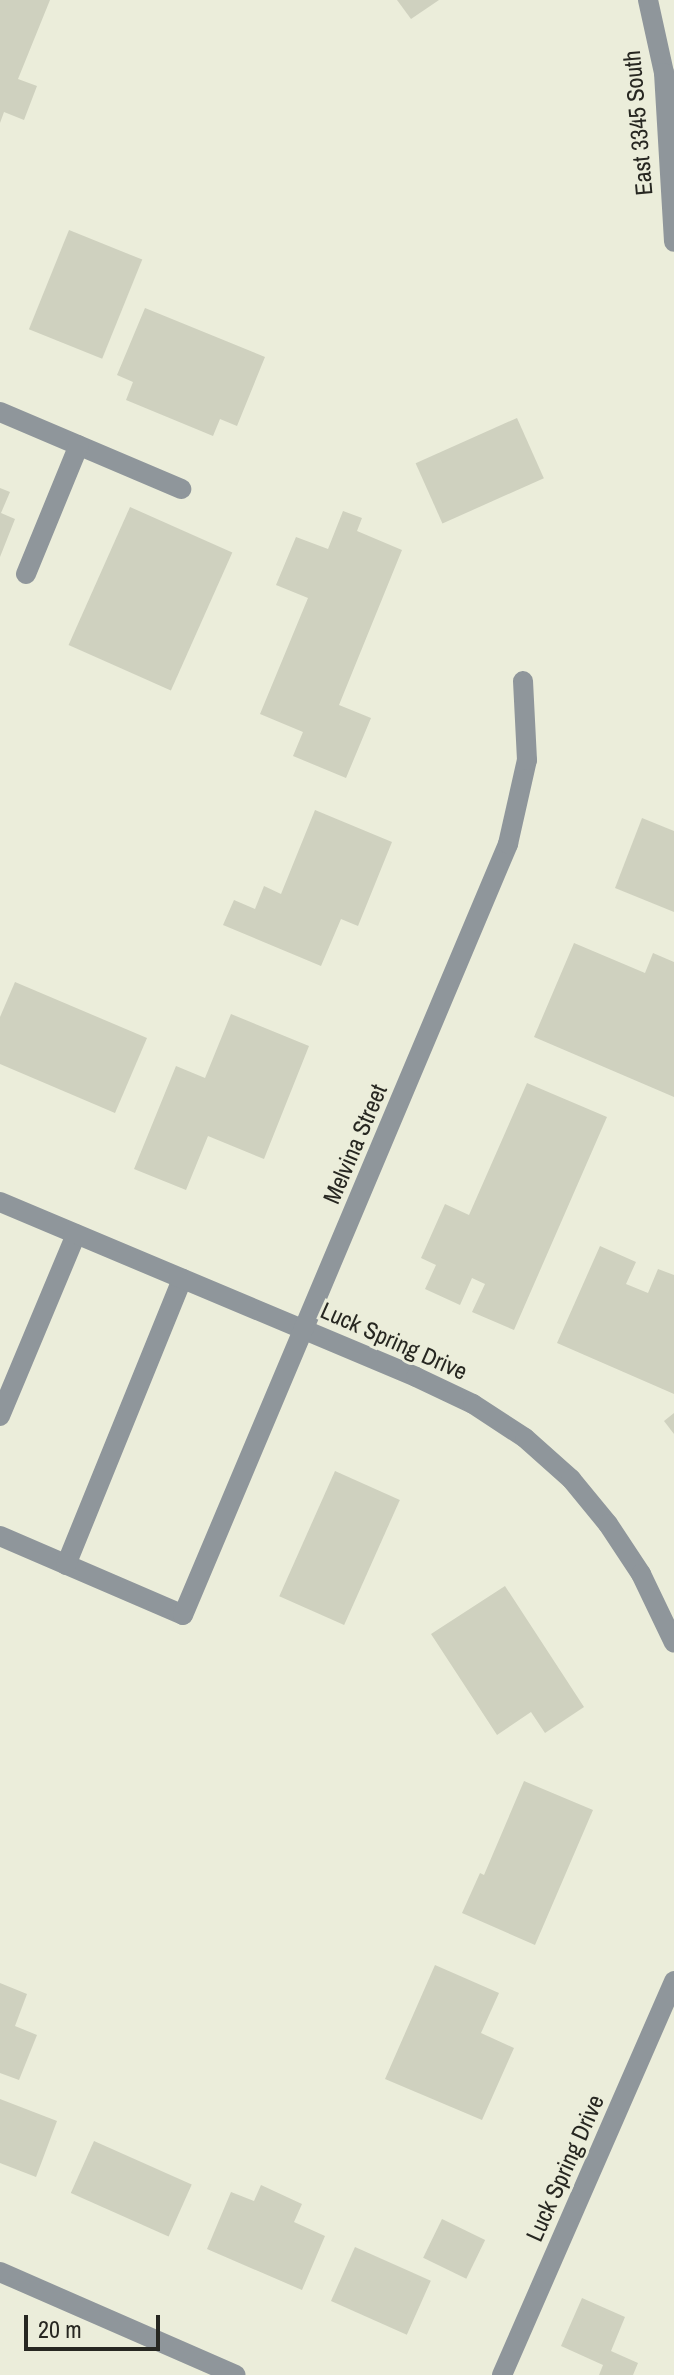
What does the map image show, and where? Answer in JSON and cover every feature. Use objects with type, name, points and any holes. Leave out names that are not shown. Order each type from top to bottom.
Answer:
[{"type":"street","name":"East 3345 South","points":[[648,0],[664,73],[674,242]]},
{"type":"street","points":[[0,412],[181,489]]},
{"type":"street","points":[[26,574],[79,445]]},
{"type":"street","name":"Melvina Street","points":[[66,1565],[183,1615],[508,844],[527,760],[523,681]]},
{"type":"street","name":"Luck Spring Drive","points":[[0,1202],[473,1404],[525,1438],[571,1479],[608,1524],[641,1574],[674,1643]]},
{"type":"street","points":[[0,1416],[76,1234]]},
{"type":"street","points":[[0,1536],[66,1565],[182,1279]]},
{"type":"street","name":"Luck Spring Drive","points":[[502,2375],[674,1981]]},
{"type":"street","points":[[0,2272],[236,2375]]},
{"type":"building","points":[[0,0],[50,0],[18,79],[37,86],[24,120],[4,112],[0,123]]},
{"type":"building","points":[[397,0],[439,0],[411,19]]},
{"type":"building","points":[[69,230],[142,260],[102,359],[29,329]]},
{"type":"building","points":[[145,308],[265,357],[237,426],[220,419],[213,436],[126,400],[133,382],[117,375]]},
{"type":"building","points":[[517,418],[544,478],[442,523],[416,463]]},
{"type":"building","points":[[0,488],[10,492],[1,513],[15,519],[0,557]]},
{"type":"building","points":[[130,507],[232,553],[171,690],[69,645]]},
{"type":"building","points":[[343,511],[362,518],[357,531],[402,550],[339,705],[371,718],[346,778],[293,756],[303,732],[260,714],[308,598],[276,585],[296,537],[328,549]]},
{"type":"building","points":[[315,810],[392,842],[358,926],[341,919],[321,966],[223,925],[234,900],[255,909],[264,886],[281,894]]},
{"type":"building","points":[[642,818],[674,831],[674,912],[615,888]]},
{"type":"building","points":[[574,943],[645,973],[653,953],[674,962],[674,1097],[534,1037]]},
{"type":"building","points":[[15,982],[147,1038],[115,1113],[0,1064],[0,1017]]},
{"type":"building","points":[[231,1014],[309,1046],[264,1159],[208,1136],[186,1190],[134,1169],[176,1066],[205,1078]]},
{"type":"building","points":[[527,1083],[607,1117],[514,1330],[472,1312],[485,1284],[472,1278],[460,1305],[425,1289],[436,1265],[421,1258],[445,1204],[469,1215]]},
{"type":"building","points":[[600,1246],[636,1262],[626,1284],[648,1293],[658,1269],[674,1275],[674,1394],[557,1343]]},
{"type":"building","points":[[674,1413],[674,1434],[664,1421]]},
{"type":"building","points":[[335,1471],[400,1500],[344,1625],[279,1596]]},
{"type":"building","points":[[505,1586],[584,1707],[545,1733],[531,1712],[497,1735],[431,1634]]},
{"type":"building","points":[[524,1781],[593,1810],[535,1945],[462,1913],[480,1873],[484,1875]]},
{"type":"building","points":[[435,1965],[499,1993],[481,2033],[514,2048],[482,2120],[385,2079]]},
{"type":"building","points":[[0,1983],[27,1994],[15,2026],[37,2035],[19,2080],[0,2073]]},
{"type":"building","points":[[0,2099],[57,2121],[36,2177],[0,2163]]},
{"type":"building","points":[[94,2141],[192,2185],[169,2237],[71,2193]]},
{"type":"building","points":[[261,2185],[302,2204],[294,2222],[325,2236],[302,2290],[207,2249],[231,2192],[254,2201]]},
{"type":"building","points":[[442,2219],[485,2240],[466,2279],[423,2258]]},
{"type":"building","points":[[355,2247],[431,2281],[407,2335],[331,2301]]},
{"type":"building","points":[[582,2298],[625,2317],[611,2351],[638,2363],[633,2375],[599,2375],[603,2365],[561,2346]]}]
